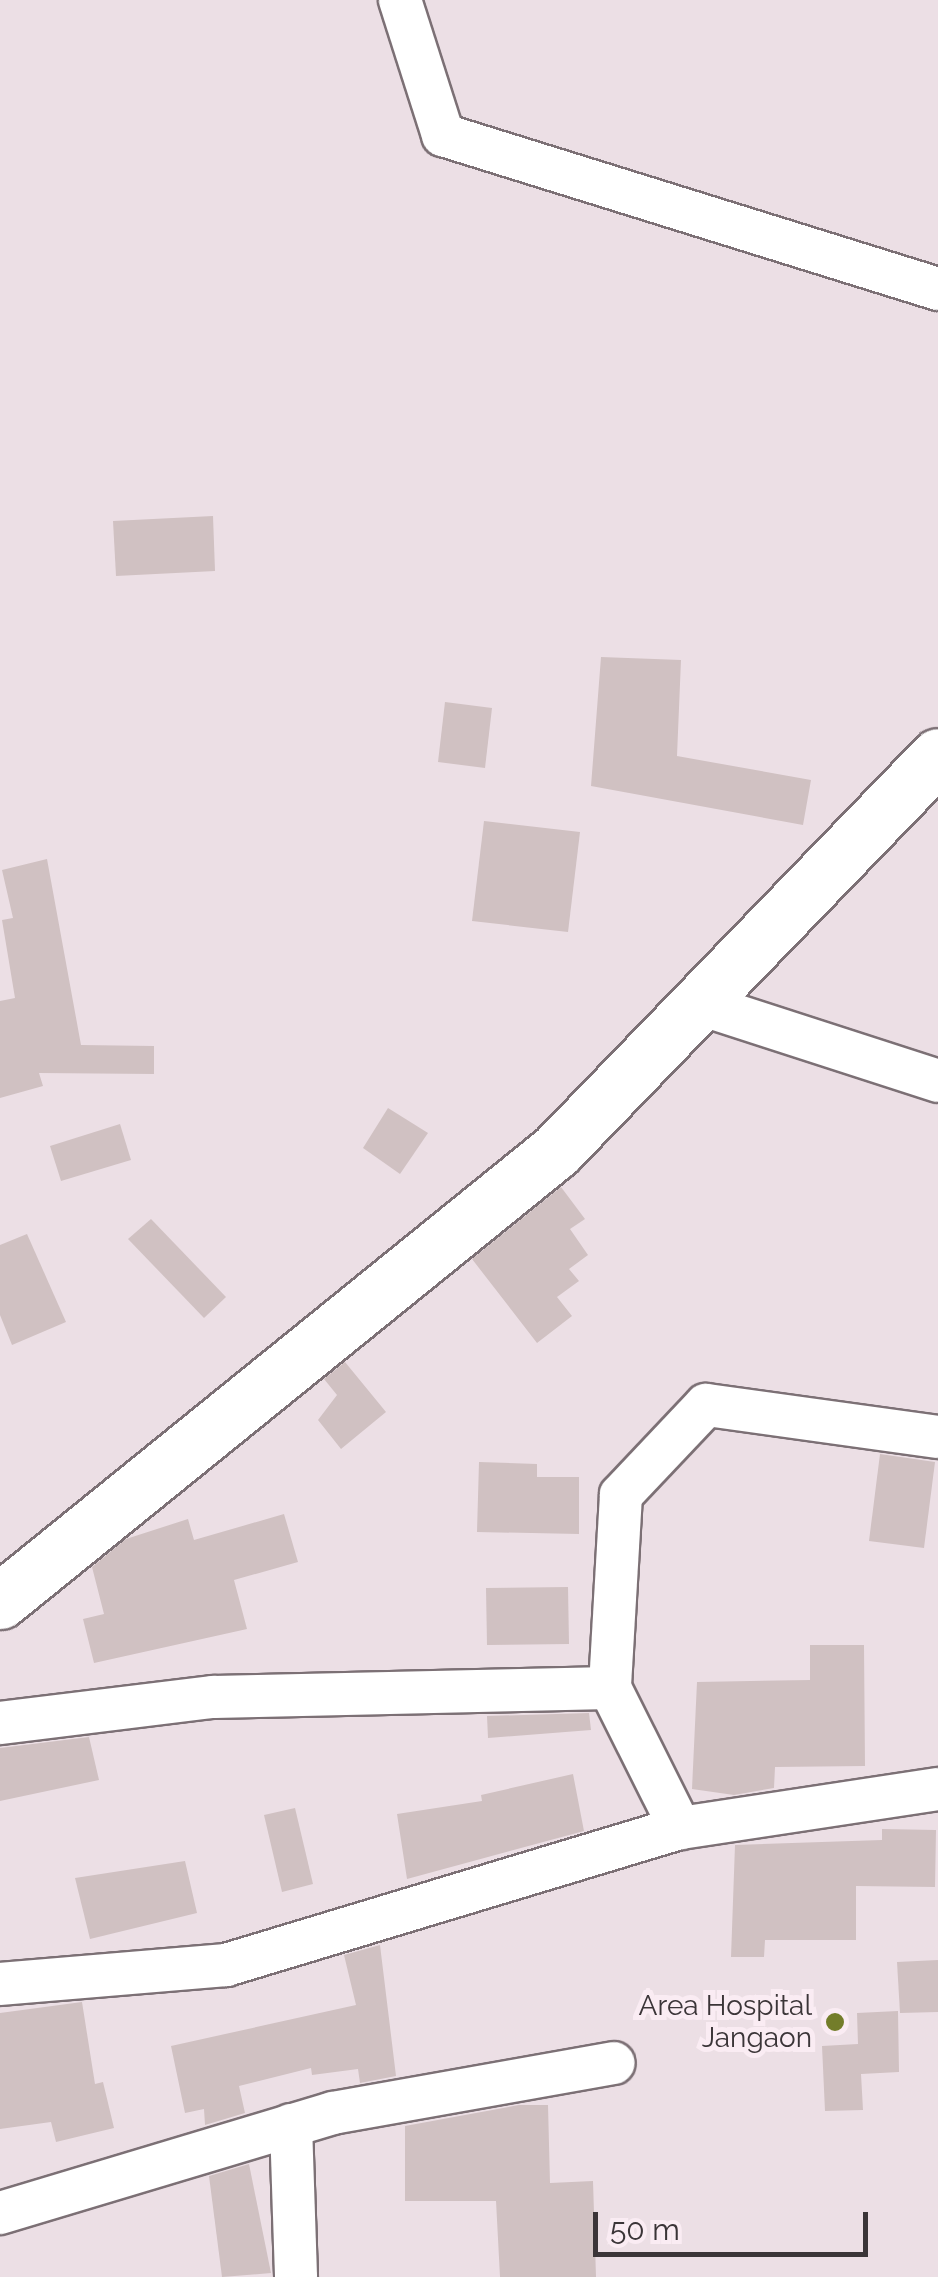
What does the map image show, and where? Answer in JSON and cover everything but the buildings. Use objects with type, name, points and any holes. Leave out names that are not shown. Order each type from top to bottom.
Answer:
[{"type":"street","points":[[400,0],[443,135],[938,288]]},
{"type":"street","points":[[0,1601],[556,1151],[938,756]]},
{"type":"street","points":[[697,1003],[938,1081]]},
{"type":"street","points":[[680,1828],[610,1688],[621,1496],[706,1405],[938,1437]]},
{"type":"street","points":[[0,1723],[213,1697],[610,1688]]},
{"type":"street","points":[[0,1984],[226,1965],[680,1828],[938,1789]]},
{"type":"street","points":[[0,2214],[291,2125],[614,2063]]},
{"type":"street","points":[[291,2125],[296,2277]]},
{"type":"place","name":"Area Hospital Jangaon","points":[[835,2022]]}]
